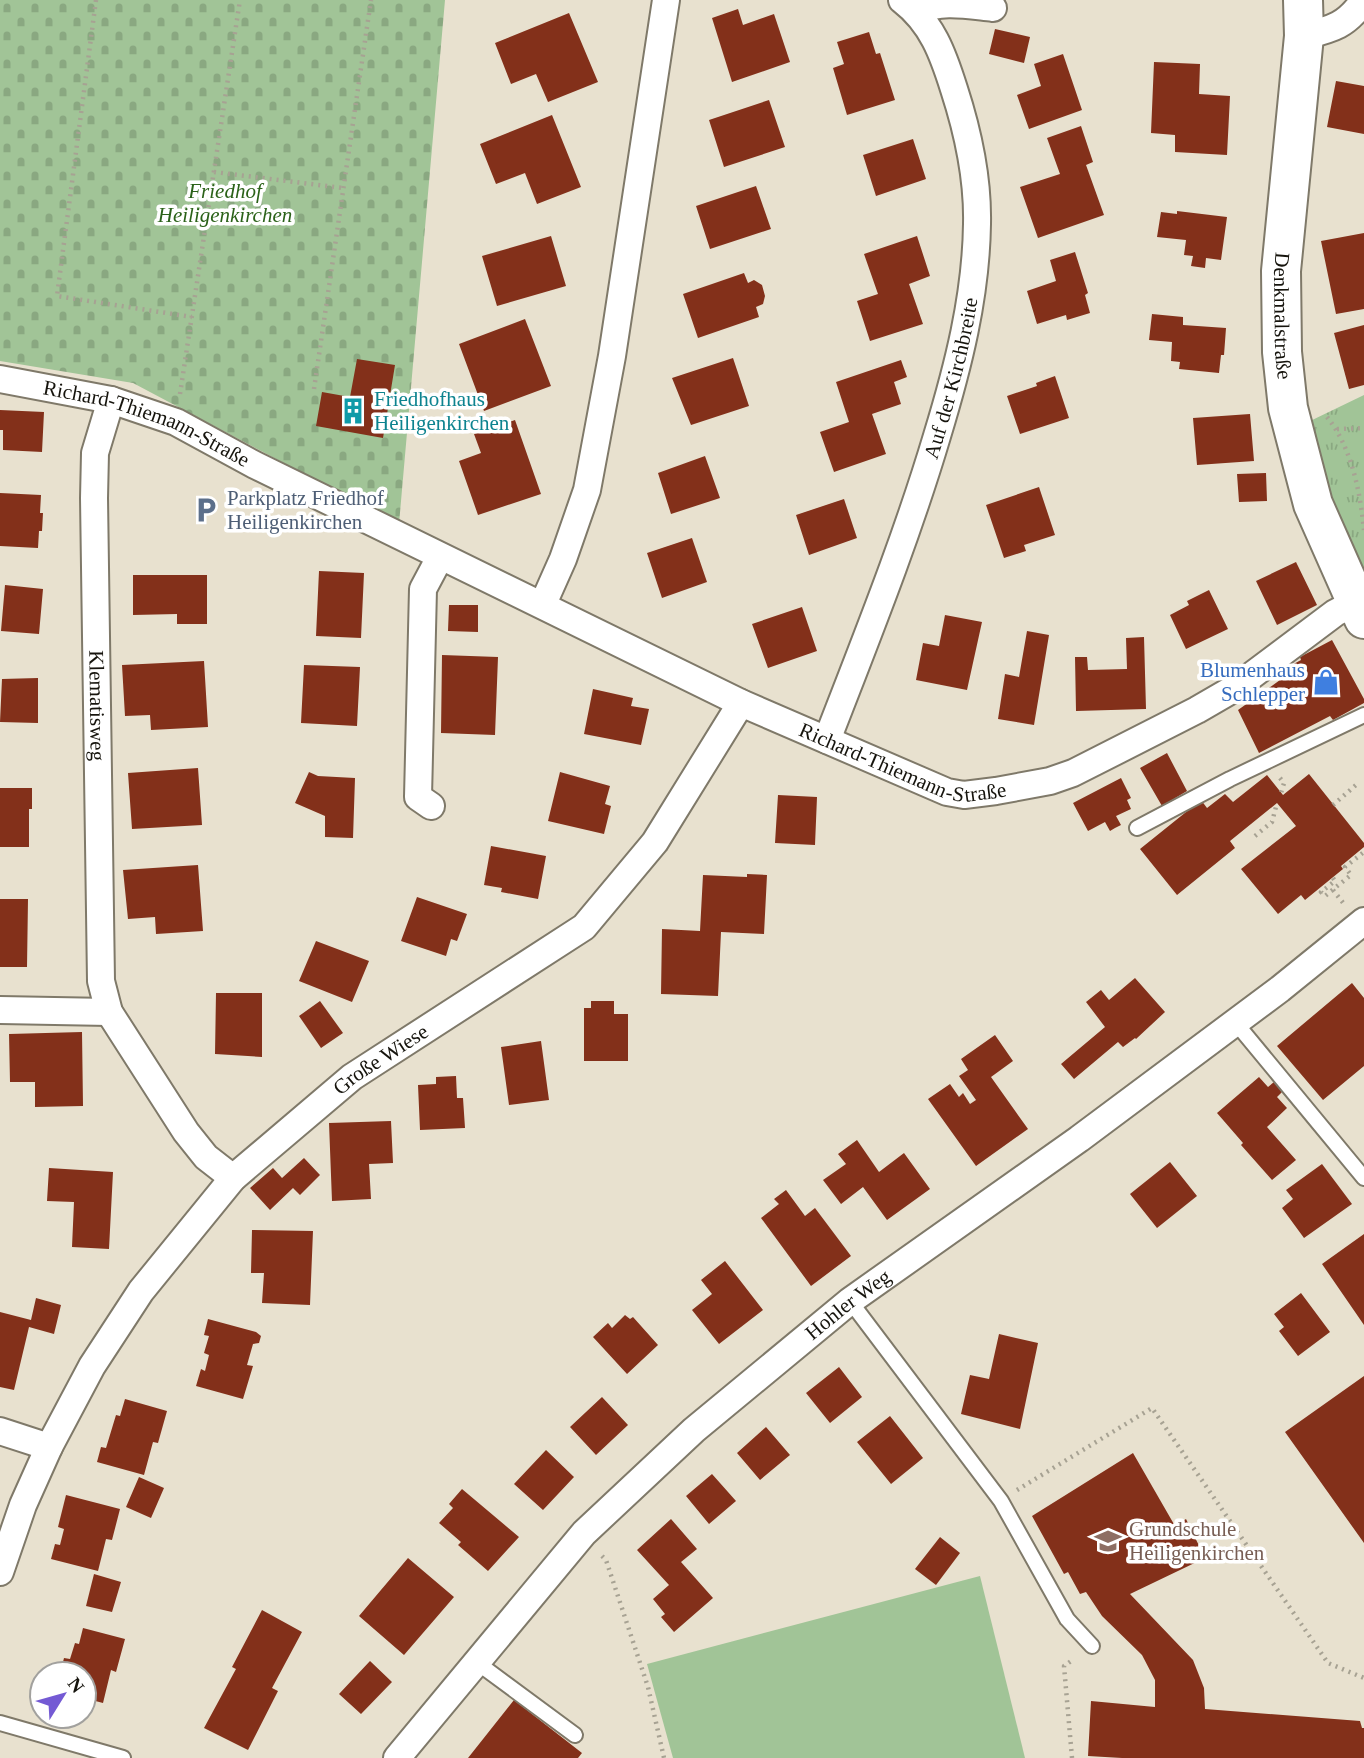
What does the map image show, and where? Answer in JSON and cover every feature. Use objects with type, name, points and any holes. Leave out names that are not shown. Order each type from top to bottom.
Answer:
[{"type":"main road","name":"Denkmalstraße","points":[[1304,18],[1281,271],[1282,352],[1288,408],[1313,504],[1360,610]]},
{"type":"street","points":[[543,604],[563,559],[587,489],[612,356],[666,0]]},
{"type":"street","points":[[1304,18],[1332,29],[1352,17],[1364,0]]},
{"type":"street","name":"Auf der Kirchbreite","points":[[909,6],[943,1],[993,8]]},
{"type":"street","name":"Auf der Kirchbreite","points":[[827,740],[912,518],[946,407],[971,300],[977,223],[972,162],[960,107],[947,65],[936,39],[909,6]]},
{"type":"street","name":"Richard-Thiemann-Straße","points":[[0,379],[111,400],[176,422],[255,465],[741,703],[947,792],[964,795],[1050,781],[1073,773],[1226,693],[1335,613],[1360,610]]},
{"type":"street","name":"Klematisweg","points":[[111,400],[95,453],[94,498],[101,981],[109,1012],[186,1132],[206,1157],[233,1178]]},
{"type":"street","points":[[431,806],[418,797],[423,589],[440,556]]},
{"type":"street","name":"Große Wiese","points":[[0,1572],[23,1505],[49,1447],[92,1366],[141,1291],[233,1178],[352,1077],[584,927],[655,842],[741,703]]},
{"type":"street","name":"Hohler Weg","points":[[397,1758],[584,1533],[694,1430],[850,1301],[1079,1139],[1235,1023],[1364,921]]},
{"type":"street","points":[[0,1010],[109,1012]]},
{"type":"street","points":[[0,1431],[49,1447]]},
{"type":"lane","points":[[1137,828],[1230,779],[1364,715]]},
{"type":"lane","points":[[1235,1023],[1364,1178]]},
{"type":"lane","points":[[850,1301],[1001,1501],[1067,1619],[1092,1646]]},
{"type":"lane","points":[[475,1661],[575,1735]]},
{"type":"lane","points":[[0,1723],[123,1758]]},
{"type":"path","points":[[96,0],[57,296],[192,317]]},
{"type":"path","points":[[176,422],[240,0]]},
{"type":"path","points":[[314,388],[371,0]]},
{"type":"path","points":[[214,172],[343,188]]},
{"type":"path","points":[[1364,428],[1337,429],[1360,490],[1364,534]]},
{"type":"path","points":[[1333,805],[1356,785]]},
{"type":"path","points":[[1255,836],[1272,822],[1277,803]]},
{"type":"path","points":[[1333,878],[1335,881],[1321,892],[1325,896],[1351,875],[1345,867],[1364,852]]},
{"type":"path","points":[[1333,890],[1340,899]]},
{"type":"path","points":[[1001,1501],[1152,1408],[1328,1663],[1364,1680]]},
{"type":"path","points":[[584,1533],[606,1560],[648,1687],[664,1758]]},
{"type":"path","points":[[1072,1758],[1064,1666],[1092,1646]]},
{"type":"green space","name":"Friedhof Heiligenkirchen","points":[[0,0],[445,0],[399,524],[133,383],[0,361]]},
{"type":"green space","points":[[1364,395],[1364,581],[1313,466],[1306,423]]},
{"type":"green space","points":[[980,1576],[1025,1758],[673,1758],[647,1664]]},
{"type":"building","points":[[738,9],[743,25],[774,14],[790,62],[732,82],[712,18]]},
{"type":"building","points":[[569,13],[598,82],[548,102],[536,74],[511,84],[495,43]]},
{"type":"building","points":[[995,29],[1030,37],[1024,63],[989,54]]},
{"type":"building","points":[[869,32],[876,54],[880,53],[895,100],[847,115],[833,68],[844,64],[837,42]]},
{"type":"building","points":[[1063,54],[1082,110],[1029,129],[1017,95],[1041,86],[1034,64]]},
{"type":"building","points":[[1154,62],[1200,64],[1199,94],[1230,96],[1227,155],[1175,152],[1175,135],[1151,133]]},
{"type":"building","points":[[1336,81],[1364,86],[1364,134],[1327,127]]},
{"type":"building","points":[[769,100],[785,147],[724,167],[709,120]]},
{"type":"building","points":[[552,115],[581,187],[537,204],[525,173],[496,184],[480,144]]},
{"type":"building","points":[[1081,126],[1093,162],[1086,165],[1104,215],[1038,238],[1020,187],[1060,174],[1047,138]]},
{"type":"building","points":[[913,139],[926,179],[876,196],[863,155]]},
{"type":"building","points":[[756,186],[771,229],[710,249],[696,206]]},
{"type":"building","points":[[1177,211],[1227,217],[1221,260],[1206,258],[1205,268],[1191,266],[1193,256],[1184,255],[1186,240],[1157,237],[1161,212],[1177,214]]},
{"type":"building","points":[[1364,233],[1364,309],[1336,314],[1321,241]]},
{"type":"building","points":[[551,236],[566,286],[497,306],[482,256]]},
{"type":"building","points":[[917,236],[930,276],[909,284],[923,324],[870,341],[857,301],[878,294],[864,254]]},
{"type":"building","points":[[1075,252],[1088,293],[1085,295],[1090,313],[1067,320],[1066,315],[1037,324],[1027,291],[1056,281],[1050,260]]},
{"type":"building","points":[[744,273],[748,283],[754,280],[762,285],[765,296],[763,304],[756,307],[759,317],[698,338],[683,294]]},
{"type":"building","points":[[1152,314],[1183,317],[1183,325],[1226,328],[1224,355],[1221,355],[1219,373],[1179,369],[1180,362],[1171,361],[1172,342],[1149,340]]},
{"type":"building","points":[[525,319],[551,386],[484,411],[459,344]]},
{"type":"building","points":[[1364,325],[1364,385],[1349,389],[1334,333]]},
{"type":"building","points":[[733,358],[749,406],[691,425],[672,378]]},
{"type":"building","name":"Friedhofhaus Heiligenkirchen","points":[[357,359],[395,365],[383,438],[316,426],[322,392],[350,397]]},
{"type":"building","points":[[901,360],[907,377],[894,382],[901,404],[872,414],[886,454],[834,472],[820,432],[849,422],[836,382]]},
{"type":"building","points":[[1055,376],[1069,418],[1020,434],[1007,396],[1037,386],[1036,383]]},
{"type":"building","points":[[0,410],[44,412],[42,452],[3,450]]},
{"type":"building","points":[[1250,414],[1254,461],[1197,465],[1193,418]]},
{"type":"building","points":[[515,420],[541,494],[478,515],[459,461],[481,453],[474,434]]},
{"type":"building","points":[[705,456],[720,498],[671,514],[658,473]]},
{"type":"building","points":[[1266,473],[1267,501],[1239,502],[1237,474]]},
{"type":"building","points":[[1039,487],[1055,535],[1024,545],[1026,551],[1004,558],[986,505]]},
{"type":"building","points":[[0,493],[41,495],[42,531],[39,531],[38,548],[0,546]]},
{"type":"building","points":[[844,499],[857,538],[809,555],[796,515]]},
{"type":"building","points":[[692,538],[707,582],[662,598],[647,553]]},
{"type":"building","points":[[1296,562],[1317,605],[1277,625],[1256,581]]},
{"type":"building","points":[[319,571],[364,573],[361,638],[316,636]]},
{"type":"building","points":[[133,575],[207,575],[207,624],[177,624],[177,614],[133,615]]},
{"type":"building","points":[[5,585],[43,589],[39,634],[1,631]]},
{"type":"building","points":[[1209,590],[1228,629],[1186,649],[1170,615],[1189,605],[1187,601]]},
{"type":"building","points":[[449,605],[478,605],[478,632],[448,631]]},
{"type":"building","points":[[802,607],[817,651],[768,668],[752,624]]},
{"type":"building","points":[[945,615],[982,622],[967,690],[916,680],[923,643],[939,646]]},
{"type":"building","points":[[1027,631],[1049,635],[1034,725],[998,719],[1005,674],[1019,677]]},
{"type":"building","points":[[1144,637],[1146,709],[1076,711],[1075,657],[1087,657],[1088,670],[1127,669],[1126,638]]},
{"type":"building","points":[[1332,640],[1364,703],[1333,720],[1330,716],[1259,753],[1238,710],[1280,680],[1277,673]]},
{"type":"building","points":[[442,655],[498,657],[495,735],[441,733]]},
{"type":"building","points":[[204,661],[208,727],[151,730],[150,715],[125,716],[122,665]]},
{"type":"building","points":[[304,665],[360,667],[357,726],[301,723]]},
{"type":"building","points":[[38,678],[38,723],[0,722],[2,679]]},
{"type":"building","points":[[593,689],[633,698],[631,706],[649,709],[641,745],[584,734]]},
{"type":"building","points":[[1167,753],[1187,791],[1162,806],[1140,768]]},
{"type":"building","points":[[198,768],[202,825],[132,829],[128,773]]},
{"type":"building","points":[[309,772],[318,776],[355,778],[353,838],[325,837],[325,816],[295,803]]},
{"type":"building","points":[[560,772],[610,786],[605,804],[611,806],[604,834],[548,821]]},
{"type":"building","points":[[1309,774],[1364,843],[1364,847],[1341,866],[1343,869],[1305,900],[1301,895],[1278,914],[1241,869],[1296,826],[1277,803],[1230,841],[1235,848],[1177,895],[1140,849],[1201,800],[1207,808],[1225,794],[1233,802],[1267,775],[1283,795]]},
{"type":"building","points":[[1121,778],[1131,798],[1127,800],[1131,809],[1116,816],[1121,825],[1110,831],[1105,822],[1088,831],[1073,803]]},
{"type":"building","points":[[0,788],[32,788],[29,847],[0,847]]},
{"type":"building","points":[[778,795],[817,797],[815,845],[775,843]]},
{"type":"building","points":[[491,846],[546,856],[538,899],[501,892],[502,888],[484,885]]},
{"type":"building","points":[[198,865],[203,931],[156,934],[155,917],[128,919],[123,870]]},
{"type":"building","points":[[747,874],[767,875],[764,934],[721,932],[718,996],[661,994],[662,929],[700,931],[703,875],[747,877]]},
{"type":"building","points":[[417,897],[467,914],[457,941],[451,939],[446,956],[401,941]]},
{"type":"building","points":[[0,899],[28,899],[27,967],[0,967]]},
{"type":"building","points":[[316,941],[369,961],[352,1002],[299,981]]},
{"type":"building","points":[[1135,978],[1165,1012],[1136,1039],[1123,1047],[1118,1042],[1074,1079],[1061,1064],[1105,1027],[1086,1002],[1101,990],[1109,1000]]},
{"type":"building","points":[[1352,983],[1364,998],[1364,1066],[1323,1100],[1277,1046]]},
{"type":"building","points":[[216,993],[262,993],[262,1057],[215,1054]]},
{"type":"building","points":[[320,1001],[343,1033],[321,1048],[299,1016]]},
{"type":"building","points":[[591,1001],[614,1001],[614,1014],[628,1014],[628,1061],[584,1061],[584,1008],[591,1008]]},
{"type":"building","points":[[82,1032],[83,1106],[35,1107],[35,1082],[10,1082],[9,1034]]},
{"type":"building","points":[[995,1035],[1013,1061],[991,1077],[1028,1129],[976,1166],[928,1099],[950,1084],[959,1097],[963,1093],[970,1104],[976,1100],[959,1076],[968,1070],[961,1059]]},
{"type":"building","points":[[541,1041],[549,1100],[509,1105],[501,1047]]},
{"type":"building","points":[[456,1076],[457,1098],[463,1098],[465,1128],[420,1130],[418,1085],[436,1084],[436,1077]]},
{"type":"building","points":[[1259,1077],[1268,1087],[1274,1082],[1282,1092],[1277,1097],[1287,1108],[1267,1127],[1296,1160],[1272,1180],[1217,1113]]},
{"type":"building","points":[[391,1121],[393,1163],[369,1164],[371,1199],[332,1201],[329,1123]]},
{"type":"building","points":[[857,1140],[879,1172],[904,1153],[930,1189],[887,1220],[863,1187],[841,1204],[823,1180],[846,1164],[838,1154]]},
{"type":"building","points":[[304,1158],[320,1175],[300,1195],[293,1188],[270,1210],[250,1188],[273,1168],[282,1178]]},
{"type":"building","points":[[1170,1162],[1197,1196],[1157,1228],[1130,1194]]},
{"type":"building","points":[[1322,1164],[1352,1204],[1304,1238],[1282,1208],[1293,1199],[1286,1190]]},
{"type":"building","points":[[49,1168],[113,1172],[109,1249],[72,1247],[74,1202],[47,1201]]},
{"type":"building","points":[[786,1190],[805,1216],[815,1208],[851,1256],[811,1286],[761,1218],[779,1204],[774,1199]]},
{"type":"building","points":[[252,1230],[313,1231],[310,1305],[262,1303],[264,1273],[251,1273]]},
{"type":"building","points":[[1364,1234],[1364,1325],[1322,1264]]},
{"type":"building","points":[[725,1261],[763,1310],[719,1344],[692,1310],[712,1294],[701,1280]]},
{"type":"building","points":[[1301,1293],[1330,1332],[1298,1356],[1279,1331],[1284,1327],[1274,1314]]},
{"type":"building","points":[[36,1298],[61,1305],[54,1334],[29,1327],[14,1390],[0,1387],[0,1312],[31,1320]]},
{"type":"building","points":[[625,1315],[630,1319],[633,1317],[658,1345],[627,1374],[593,1337],[608,1323],[612,1328]]},
{"type":"building","points":[[208,1319],[256,1332],[261,1336],[259,1343],[253,1344],[247,1365],[253,1366],[243,1399],[196,1386],[201,1369],[205,1371],[209,1355],[204,1353],[209,1336],[204,1335]]},
{"type":"building","points":[[999,1334],[1038,1343],[1020,1429],[961,1414],[970,1375],[989,1379]]},
{"type":"building","points":[[839,1367],[862,1397],[830,1423],[806,1393]]},
{"type":"building","points":[[1364,1376],[1364,1543],[1285,1432]]},
{"type":"building","points":[[602,1397],[628,1425],[596,1455],[570,1427]]},
{"type":"building","points":[[125,1399],[167,1411],[158,1443],[153,1442],[144,1475],[97,1462],[101,1447],[106,1448],[116,1415],[120,1416]]},
{"type":"building","points":[[890,1416],[923,1458],[891,1484],[857,1442]]},
{"type":"building","points":[[766,1427],[790,1455],[760,1480],[737,1453]]},
{"type":"building","points":[[546,1450],[574,1477],[543,1510],[514,1484]]},
{"type":"building","points":[[1133,1453],[1175,1526],[1186,1519],[1205,1558],[1130,1594],[1193,1660],[1204,1688],[1205,1709],[1360,1721],[1364,1728],[1364,1758],[1088,1756],[1091,1701],[1155,1707],[1155,1680],[1142,1655],[1102,1616],[1086,1592],[1080,1594],[1068,1572],[1064,1574],[1032,1516]]},
{"type":"building","points":[[712,1474],[736,1501],[709,1524],[686,1496]]},
{"type":"building","points":[[139,1477],[164,1488],[151,1518],[126,1507]]},
{"type":"building","points":[[462,1489],[519,1537],[488,1571],[458,1545],[461,1542],[439,1523],[453,1508],[449,1504]]},
{"type":"building","points":[[66,1495],[120,1509],[112,1540],[106,1539],[98,1571],[51,1559],[55,1544],[60,1545],[64,1529],[58,1527]]},
{"type":"building","points":[[671,1519],[697,1549],[681,1562],[713,1598],[674,1632],[661,1617],[665,1614],[653,1599],[669,1585],[637,1550]]},
{"type":"building","points":[[940,1537],[960,1553],[936,1585],[915,1569]]},
{"type":"building","points":[[408,1558],[454,1597],[404,1655],[359,1616]]},
{"type":"building","points":[[94,1574],[121,1582],[112,1612],[86,1606]]},
{"type":"building","points":[[262,1610],[302,1632],[272,1688],[278,1691],[248,1750],[204,1728],[236,1669],[232,1667]]},
{"type":"building","points":[[83,1628],[125,1639],[116,1672],[111,1670],[103,1703],[98,1702],[98,1660],[64,1660],[70,1659],[75,1643],[79,1644]]},
{"type":"building","points":[[370,1661],[392,1682],[361,1714],[339,1694]]},
{"type":"building","points":[[514,1700],[582,1753],[578,1758],[468,1758]]},
{"type":"place","name":"Friedhofhaus Heiligenkirchen","points":[[353,411]]},
{"type":"place","name":"Parkplatz Friedhof Heiligenkirchen","points":[[206,510]]},
{"type":"place","name":"Blumenhaus Schlepper","points":[[1326,682]]},
{"type":"place","name":"Grundschule Heiligenkirchen","points":[[1108,1541]]}]
